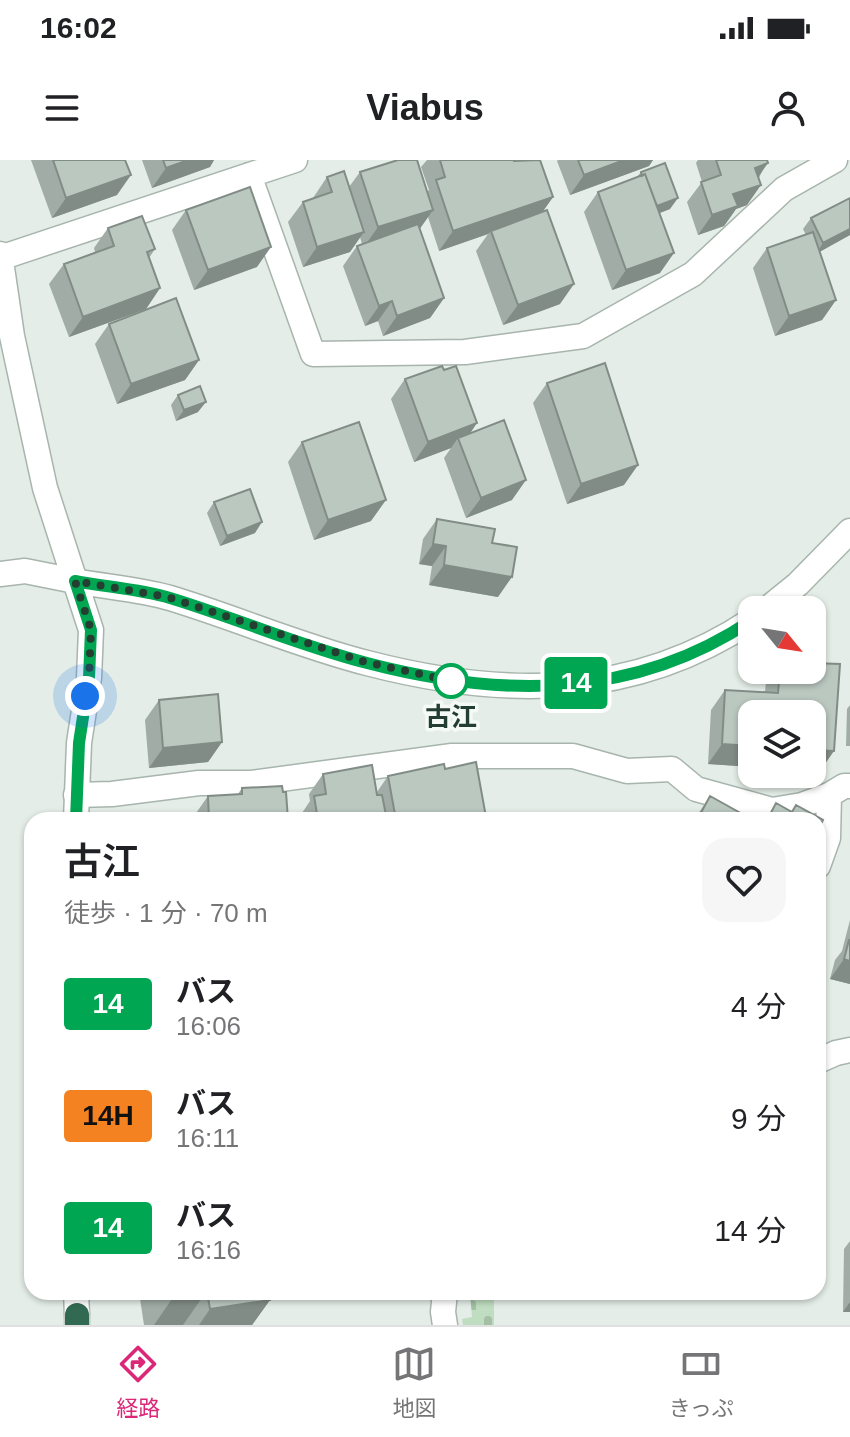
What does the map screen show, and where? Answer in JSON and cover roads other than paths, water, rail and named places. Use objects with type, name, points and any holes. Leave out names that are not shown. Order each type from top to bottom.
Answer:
[{"type":"street","points":[[76,812],[79,743],[89,678],[91,630],[45,488],[12,336],[0,256],[295,160]]},
{"type":"street","points":[[249,175],[313,354],[465,352],[583,336],[693,274],[784,189],[835,160]]},
{"type":"street","points":[[783,596],[850,531]]},
{"type":"street","points":[[0,574],[25,571],[168,597],[365,662],[472,684],[538,686],[610,680],[690,655],[738,629]]},
{"type":"street","points":[[76,795],[112,794],[199,783],[251,783],[452,756],[573,756],[627,771],[672,769],[696,789],[772,810],[802,805],[840,791]]},
{"type":"street","points":[[826,844],[840,791]]},
{"type":"street","points":[[826,1057],[850,1050]]},
{"type":"street","points":[[444,1300],[445,1325]]},
{"type":"place","name":"古江","points":[[451,681]]}]
